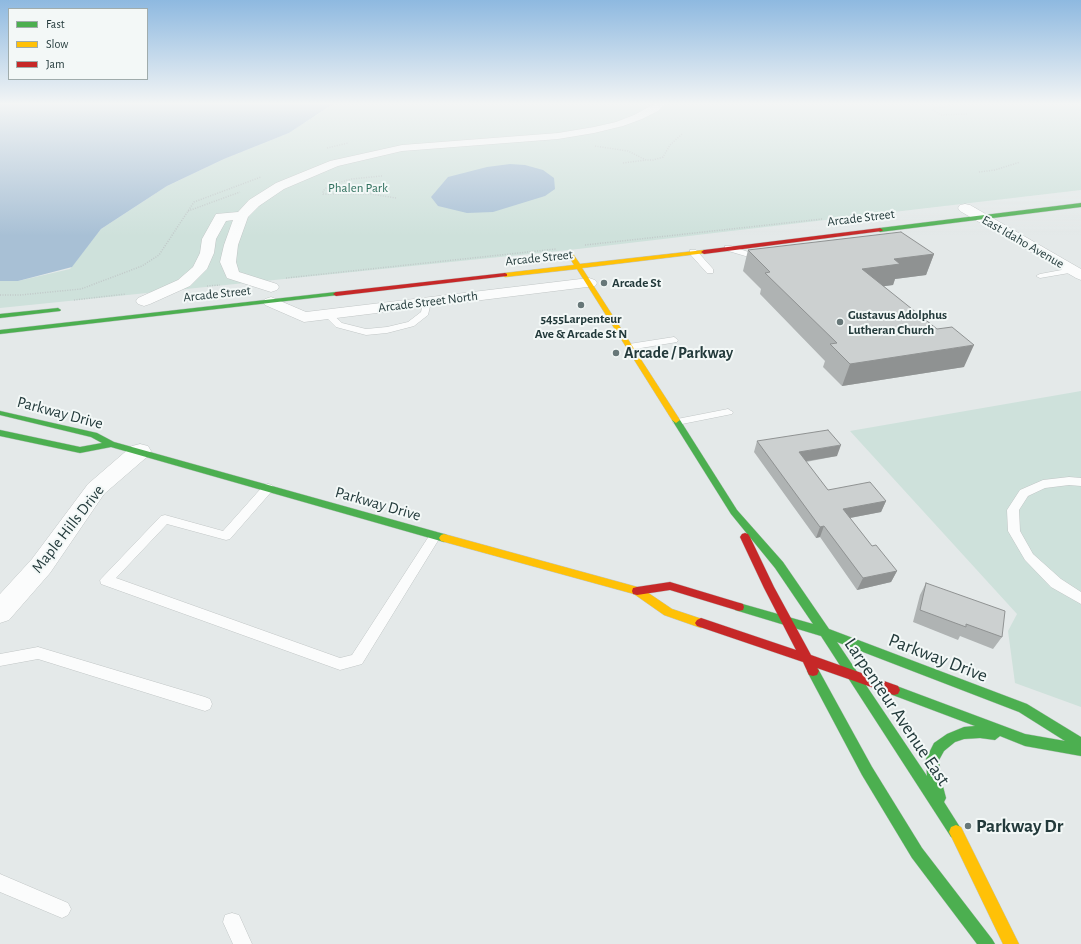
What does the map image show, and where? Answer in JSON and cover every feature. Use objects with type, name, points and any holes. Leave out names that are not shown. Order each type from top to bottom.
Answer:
[{"type":"main road","name":"Arcade Street","points":[[0,332],[274,292],[579,267],[831,235],[981,212],[1081,205]]},
{"type":"main road","name":"Larpenteur Avenue East","points":[[569,254],[579,267],[734,512],[779,565],[960,838],[1011,944]]},
{"type":"main road","points":[[0,316],[69,305]]},
{"type":"main road","name":"Parkway Drive","points":[[0,413],[94,435],[111,444],[435,536],[637,591],[668,612],[851,674],[1025,740],[1081,750]]},
{"type":"main road","name":"Parkway Drive","points":[[0,432],[80,450],[111,444]]},
{"type":"main road","name":"Larpenteur Avenue East","points":[[734,512],[760,570],[867,771],[917,853],[987,944]]},
{"type":"main road","name":"Parkway Drive","points":[[637,591],[670,586],[823,632],[1023,708],[1081,744]]},
{"type":"main road","points":[[960,838],[939,798],[934,779],[932,760],[939,747],[950,738],[964,734],[991,733],[1025,740]]},
{"type":"street","points":[[206,253],[230,250],[242,216],[254,203],[280,186],[334,163],[402,148]]},
{"type":"street","name":"East Idaho Avenue","points":[[962,208],[981,212],[1077,273]]},
{"type":"street","points":[[138,299],[174,294],[199,269],[206,253],[209,239],[221,217],[242,216]]},
{"type":"street","name":"Arcade Street North","points":[[230,250],[228,262],[232,275],[249,286],[274,292],[304,317],[589,284]]},
{"type":"street","name":"Maple Hills Drive","points":[[0,612],[41,566],[96,489],[140,451]]},
{"type":"lane","points":[[826,245],[831,235]]},
{"type":"lane","points":[[728,248],[768,259]]},
{"type":"lane","points":[[693,252],[710,271]]},
{"type":"lane","points":[[1040,276],[1077,273]]},
{"type":"lane","points":[[328,314],[339,325],[366,332],[387,330],[411,324],[425,313],[427,302]]},
{"type":"lane","points":[[629,347],[674,340]]},
{"type":"lane","points":[[677,422],[728,412]]},
{"type":"lane","points":[[1081,482],[1069,481],[1043,484],[1024,493],[1013,510],[1014,531],[1029,557],[1056,583],[1081,599]]},
{"type":"lane","points":[[268,488],[226,536],[165,519],[106,580],[340,664],[357,660],[435,536]]},
{"type":"lane","points":[[0,660],[38,653],[205,704]]},
{"type":"lane","points":[[0,883],[62,909]]},
{"type":"lane","points":[[232,922],[243,944]]},
{"type":"path","points":[[610,148],[628,151],[646,160]]},
{"type":"path","points":[[623,164],[659,159],[663,157],[668,148]]},
{"type":"path","points":[[979,172],[995,170],[1020,162]]},
{"type":"path","points":[[382,176],[352,179],[337,183],[327,187],[323,191],[323,194],[338,196],[371,194],[396,198]]},
{"type":"path","points":[[0,295],[21,295],[82,289],[142,266],[159,255],[188,211]]},
{"type":"path","points":[[584,246],[828,218]]},
{"type":"path","points":[[286,278],[569,254]]},
{"type":"path","points":[[174,294],[249,286]]},
{"type":"path","points":[[69,305],[138,299]]},
{"type":"green space","name":"Phalen Park","points":[[251,148],[1081,148],[1081,190],[578,249],[0,308],[0,281],[18,281],[70,269],[101,229],[167,186],[224,159]]},
{"type":"green space","points":[[1081,391],[1081,707],[1015,683],[1008,631],[1017,614],[850,431]]},
{"type":"water","points":[[0,148],[251,148],[224,159],[167,186],[101,229],[72,267],[18,281],[0,281]]},
{"type":"water","points":[[510,164],[525,165],[543,170],[554,178],[555,189],[545,196],[493,212],[467,213],[438,206],[431,197],[448,177],[487,167]]},
{"type":"building","points":[[901,232],[934,254],[894,259],[900,264],[862,269],[937,329],[952,327],[974,345],[850,364],[830,344],[837,343],[765,273],[770,272],[748,250]]},
{"type":"building","points":[[828,430],[841,445],[799,452],[828,490],[870,482],[886,501],[843,509],[872,546],[876,545],[897,571],[863,578],[824,526],[820,527],[757,441]]},
{"type":"building","points":[[926,583],[1005,611],[1002,637],[966,624],[966,627],[920,610]]},
{"type":"traffic: fast","points":[[880,230],[1081,205]]},
{"type":"traffic: fast","points":[[0,332],[336,294]]},
{"type":"traffic: fast","points":[[0,316],[58,310]]},
{"type":"traffic: fast","points":[[0,413],[94,435],[111,444],[444,538]]},
{"type":"traffic: fast","points":[[676,420],[734,512],[779,565],[868,697],[956,832]]},
{"type":"traffic: fast","points":[[0,433],[80,450],[111,444]]},
{"type":"traffic: fast","points":[[739,607],[823,632],[1023,708],[1081,744]]},
{"type":"traffic: fast","points":[[813,671],[867,771],[917,853],[987,944]]},
{"type":"traffic: fast","points":[[894,690],[1025,740],[1081,750]]},
{"type":"traffic: fast","points":[[939,798],[934,779],[932,759],[939,747],[951,738],[964,733],[980,732],[995,734]]},
{"type":"traffic: slow","points":[[505,275],[704,252]]},
{"type":"traffic: slow","points":[[571,255],[676,420]]},
{"type":"traffic: slow","points":[[444,538],[637,591],[668,612],[701,623]]},
{"type":"traffic: slow","points":[[956,832],[1011,944]]},
{"type":"traffic: jam","points":[[704,252],[880,230]]},
{"type":"traffic: jam","points":[[336,294],[505,275]]},
{"type":"traffic: jam","points":[[745,537],[769,588],[813,671]]},
{"type":"traffic: jam","points":[[637,591],[670,586],[739,607]]},
{"type":"traffic: jam","points":[[701,623],[894,690]]},
{"type":"place","name":"Arcade St","points":[[604,283]]},
{"type":"place","name":"5455Larpenteur Ave & Arcade St N","points":[[581,305]]},
{"type":"place","name":"Gustavus Adolphus Lutheran Church","points":[[840,322]]},
{"type":"place","name":"Arcade / Parkway","points":[[616,353]]},
{"type":"place","name":"Parkway Dr","points":[[968,826]]}]
